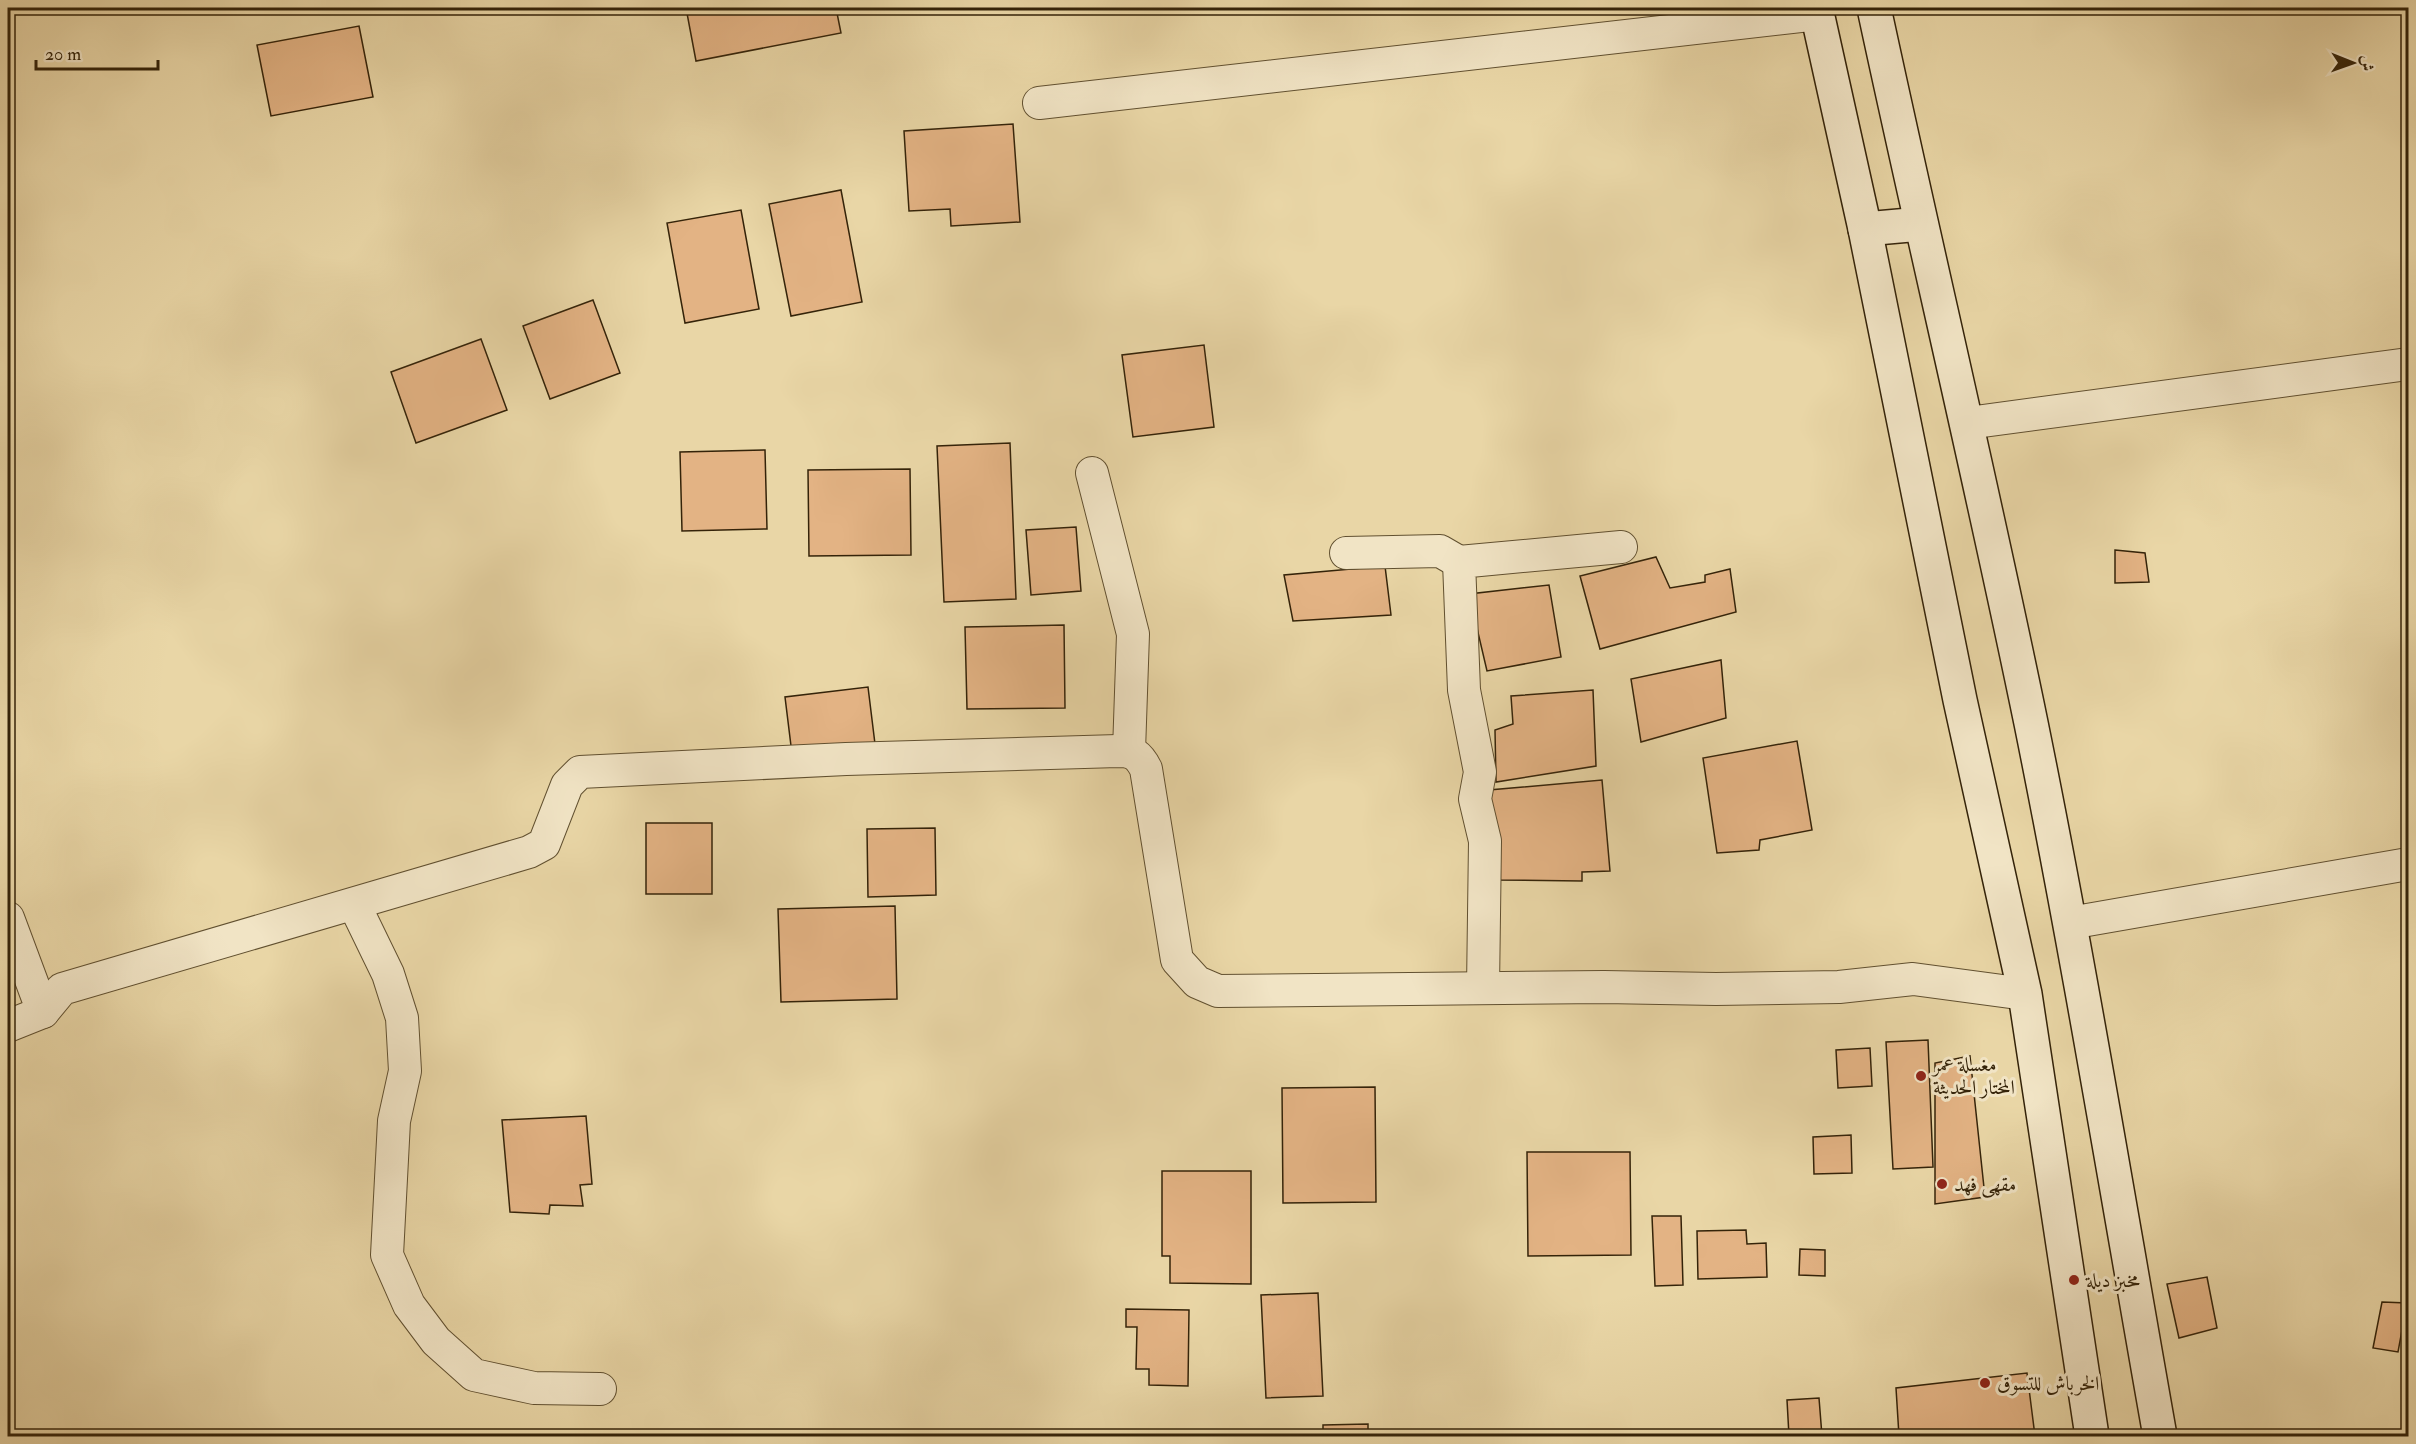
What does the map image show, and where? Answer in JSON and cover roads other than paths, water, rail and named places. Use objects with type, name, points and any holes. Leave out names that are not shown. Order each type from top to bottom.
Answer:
[{"type":"main road","points":[[1874,8],[1921,224],[1968,423],[2031,724],[2070,923],[2160,1437]]},
{"type":"main road","points":[[1817,11],[1865,229],[1960,700],[2025,994],[2092,1437]]},
{"type":"main road","points":[[1865,229],[1921,224]]},
{"type":"street","points":[[1039,103],[1817,11]]},
{"type":"street","points":[[1968,423],[2409,364]]},
{"type":"street","points":[[1092,473],[1133,634],[1129,751]]},
{"type":"street","points":[[1346,553],[1440,551],[1459,562],[1621,547]]},
{"type":"street","points":[[1459,562],[1464,690],[1480,771],[1474,799],[1485,841],[1483,988]]},
{"type":"street","points":[[8,1026],[43,1012],[62,989],[529,852],[544,844],[567,785],[580,772],[846,759],[1129,751],[1139,756],[1146,769],[1178,960],[1197,981],[1218,991],[1805,988],[1913,979],[2025,994]]},
{"type":"street","points":[[2070,923],[2409,864]]},
{"type":"street","points":[[354,903],[388,974],[402,1018],[405,1071],[394,1121],[387,1255],[410,1305],[436,1341],[474,1375],[534,1388],[600,1389]]},
{"type":"street","points":[[8,918],[43,1012]]},
{"type":"place","name":"مغسلة عمر المختار الحديثة","points":[[1921,1076]]},
{"type":"place","name":"مقهى فهد","points":[[1942,1184]]},
{"type":"place","name":"مخبز ديلة","points":[[2074,1280]]},
{"type":"place","name":"الخرباش للتسوق","points":[[1985,1383]]}]
